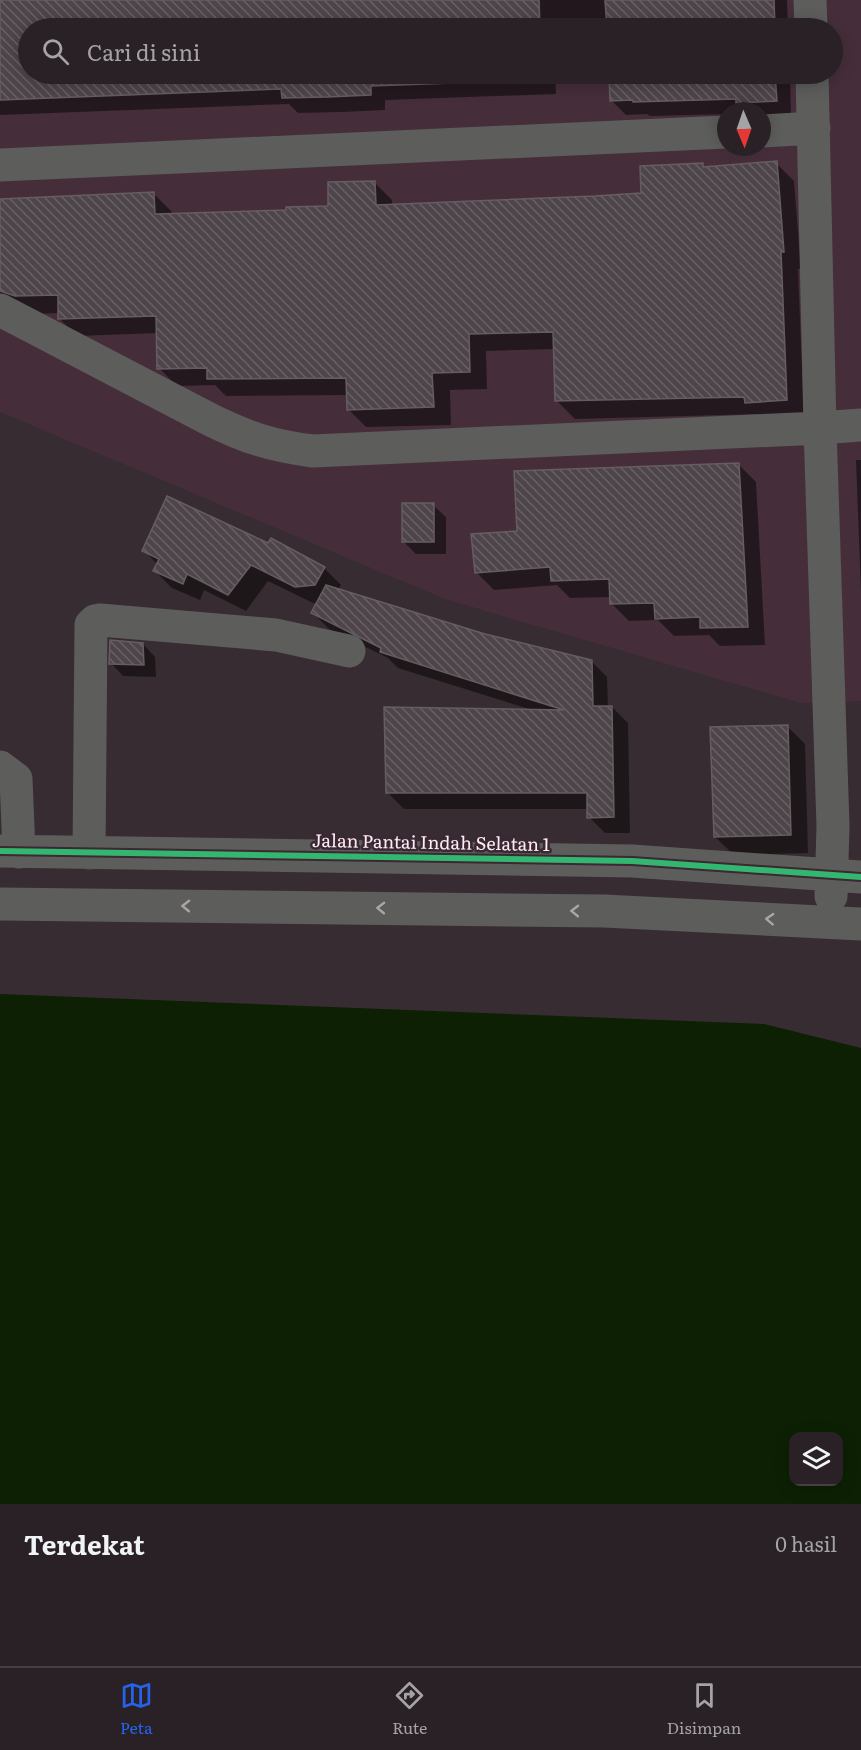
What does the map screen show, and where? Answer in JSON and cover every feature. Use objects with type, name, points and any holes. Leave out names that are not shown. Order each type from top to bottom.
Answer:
[{"type":"street","points":[[810,0],[811,18]]},
{"type":"street","points":[[812,84],[820,428],[847,876],[829,922]]},
{"type":"street","points":[[771,130],[814,128]]},
{"type":"street","points":[[0,165],[717,132]]},
{"type":"street","points":[[0,310],[208,419],[243,435],[281,447],[313,450],[861,425]]},
{"type":"street","points":[[89,853],[91,625],[95,621],[276,636],[349,651]]},
{"type":"street","points":[[0,767],[16,779],[9,852]]},
{"type":"street","name":"Jalan Pantai Indah Selatan 1","points":[[9,852],[632,861],[847,876]]},
{"type":"street","points":[[0,904],[604,911],[861,924]]},
{"type":"shaded area","points":[[0,0],[861,0],[861,701],[801,703],[445,599],[0,412]]},
{"type":"shaded area","points":[[0,994],[764,1024],[861,1048],[861,1504],[0,1504]]},
{"type":"building","points":[[0,0],[539,0],[540,18],[18,18],[18,84],[428,84],[371,86],[371,95],[327,97],[282,98],[281,89],[0,100]]},
{"type":"building","points":[[605,0],[774,0],[775,18],[606,18]]},
{"type":"building","points":[[609,84],[776,84],[777,101],[736,102],[736,99],[633,102],[633,100],[610,101]]},
{"type":"building","points":[[777,161],[784,252],[781,252],[787,400],[745,403],[744,397],[555,401],[553,332],[469,334],[470,372],[432,373],[434,407],[347,410],[346,378],[207,379],[207,368],[157,369],[156,316],[58,319],[58,295],[15,296],[0,291],[0,199],[154,192],[155,214],[286,210],[286,207],[328,206],[328,182],[375,181],[376,205],[595,196],[641,193],[640,166],[703,163],[703,167]]},
{"type":"building","points":[[739,463],[748,627],[700,628],[700,617],[655,619],[654,603],[610,604],[609,579],[551,581],[550,567],[475,573],[471,534],[517,531],[514,471]]},
{"type":"building","points":[[167,496],[268,543],[271,538],[325,567],[315,585],[295,587],[251,565],[228,595],[187,574],[183,584],[153,571],[159,559],[142,551]]},
{"type":"building","points":[[402,503],[434,503],[434,542],[402,542]]},
{"type":"building","points":[[326,585],[485,634],[592,660],[593,706],[612,706],[614,817],[587,818],[587,793],[386,793],[384,707],[564,710],[380,652],[381,648],[311,613]]},
{"type":"building","points":[[110,640],[143,643],[144,665],[109,664]]},
{"type":"building","points":[[788,725],[791,835],[714,837],[710,727]]},
{"type":"cycle path","points":[[0,851],[632,861],[861,877]]}]
